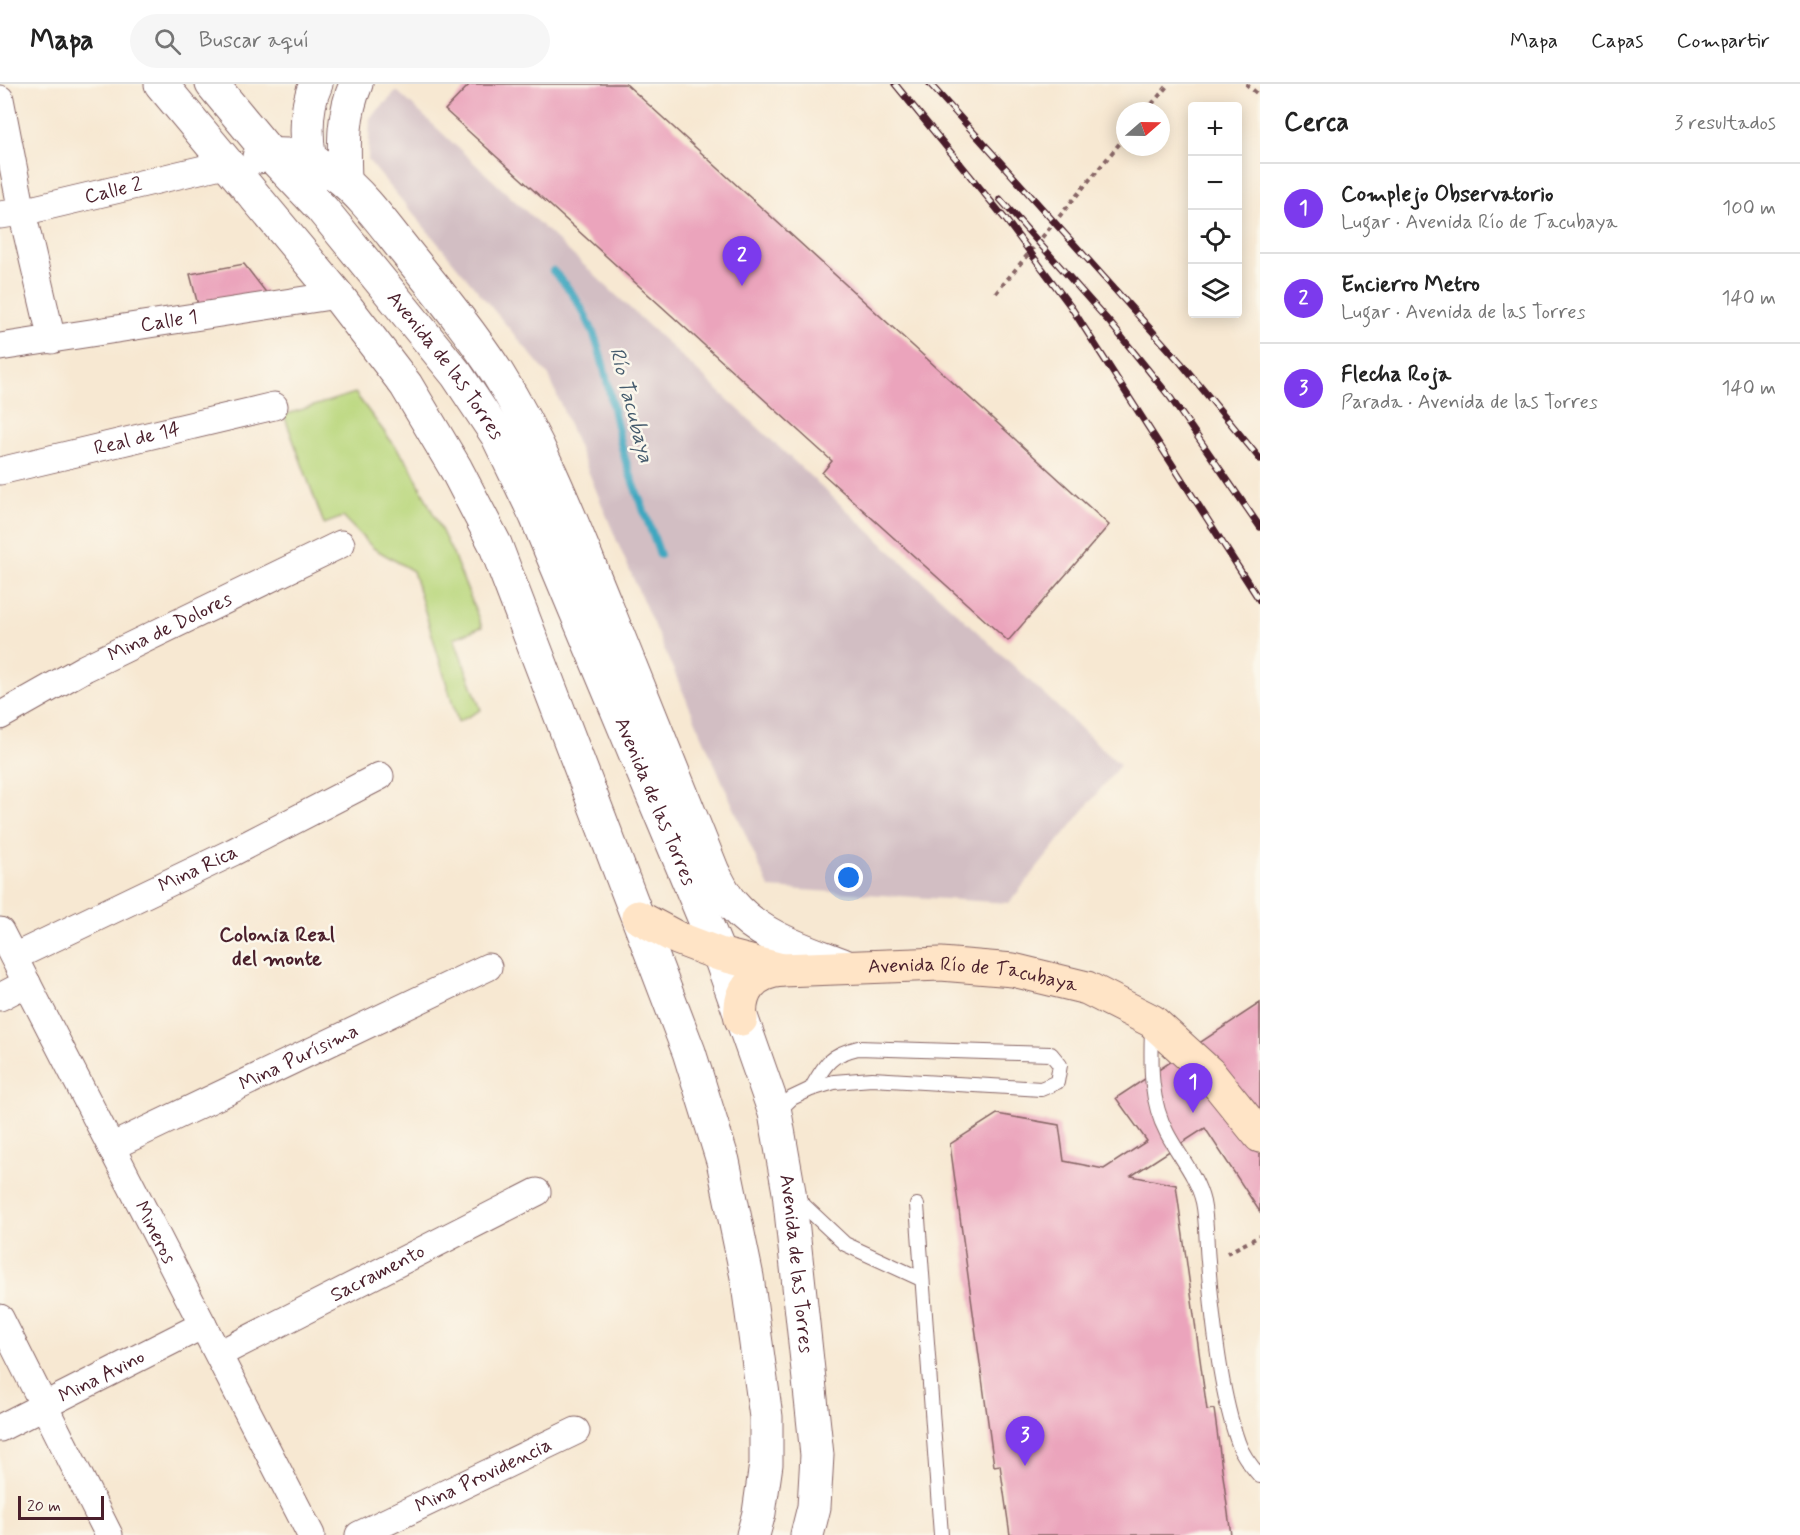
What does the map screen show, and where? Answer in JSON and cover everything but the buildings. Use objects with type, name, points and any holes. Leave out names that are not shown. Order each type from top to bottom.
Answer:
[{"type":"main road","name":"Avenida Río de Tacubaya","points":[[638,917],[677,938],[719,954],[782,970],[941,964],[1013,970],[1087,988],[1152,1021],[1209,1073],[1260,1136]]},
{"type":"main road","points":[[741,1019],[740,1007],[748,985],[763,973],[782,970]]},
{"type":"street","points":[[161,84],[225,164],[337,295],[406,385],[456,469],[495,544],[689,1052],[723,1161],[747,1277],[766,1417],[766,1464],[759,1513],[753,1535]]},
{"type":"street","name":"Avenida de las Torres","points":[[212,84],[270,154],[322,209],[457,375],[497,435],[536,516],[719,954],[775,1113],[789,1192],[817,1455],[814,1507],[807,1535]]},
{"type":"street","points":[[316,84],[309,116],[308,157],[322,209]]},
{"type":"street","points":[[345,181],[344,128],[349,101],[356,84]]},
{"type":"street","points":[[0,99],[11,214],[52,340]]},
{"type":"street","name":"Avenida de las Torres","points":[[225,164],[270,154],[308,157],[324,164],[367,203],[455,313],[498,374],[531,431],[562,498],[713,872],[730,903],[748,922],[774,938],[845,966]]},
{"type":"street","name":"Calle 2","points":[[11,214],[225,164]]},
{"type":"street","name":"Calle 1","points":[[0,347],[337,295]]},
{"type":"street","name":"Real de 14","points":[[0,471],[274,406]]},
{"type":"street","name":"Mina de Dolores","points":[[0,716],[85,668],[342,544]]},
{"type":"street","name":"Mina Rica","points":[[14,957],[233,852],[380,776]]},
{"type":"street","name":"Mineros","points":[[0,931],[312,1535]]},
{"type":"street","name":"Mina Purísima","points":[[111,1147],[488,967]]},
{"type":"street","points":[[0,997],[27,983]]},
{"type":"street","name":"Sacramento","points":[[219,1354],[537,1192]]},
{"type":"street","points":[[0,1318],[109,1535]]},
{"type":"street","name":"Mina Avino","points":[[0,1428],[203,1325]]},
{"type":"street","name":"Mina Providencia","points":[[358,1535],[576,1431]]},
{"type":"lane","points":[[1152,1021],[1151,1077],[1158,1111],[1203,1202],[1215,1330],[1231,1416],[1238,1442],[1249,1464],[1260,1476]]},
{"type":"lane","points":[[775,1113],[792,1098],[834,1082],[872,1079],[1041,1089],[1057,1082],[1060,1065],[1051,1054],[858,1048],[841,1052],[828,1060],[811,1089]]},
{"type":"lane","points":[[789,1192],[845,1244],[921,1279]]},
{"type":"lane","points":[[917,1205],[941,1535]]},
{"type":"path","points":[[1154,102],[1169,84]]},
{"type":"path","points":[[1246,84],[1260,96]]},
{"type":"path","points":[[996,293],[1116,148]]},
{"type":"path","points":[[1208,1263],[1260,1236]]},
{"type":"shaded area","points":[[397,91],[1120,765],[1009,903],[769,888],[619,546],[549,376],[368,160],[370,118]]},
{"type":"green space","points":[[355,393],[410,466],[453,554],[482,627],[454,638],[481,710],[458,722],[413,571],[373,548],[343,517],[324,524],[284,415]]},
{"type":"waterway","name":"Río Tacubaya","points":[[553,271],[585,315],[595,339],[603,363],[627,465],[660,555]]},
{"type":"railway","points":[[895,84],[1006,220],[1071,307],[1260,601]]},
{"type":"railway","points":[[930,84],[1181,363],[1260,459]]},
{"type":"railway","points":[[1000,199],[1111,324],[1170,397],[1260,527]]},
{"type":"place","name":"Encierro Metro","points":[[742,286]]},
{"type":"place","name":"Complejo Observatorio","points":[[1193,1113]]},
{"type":"place","name":"Flecha Roja","points":[[1025,1466]]},
{"type":"district","name":"Colonia Real del monte","points":[[277,947]]}]
